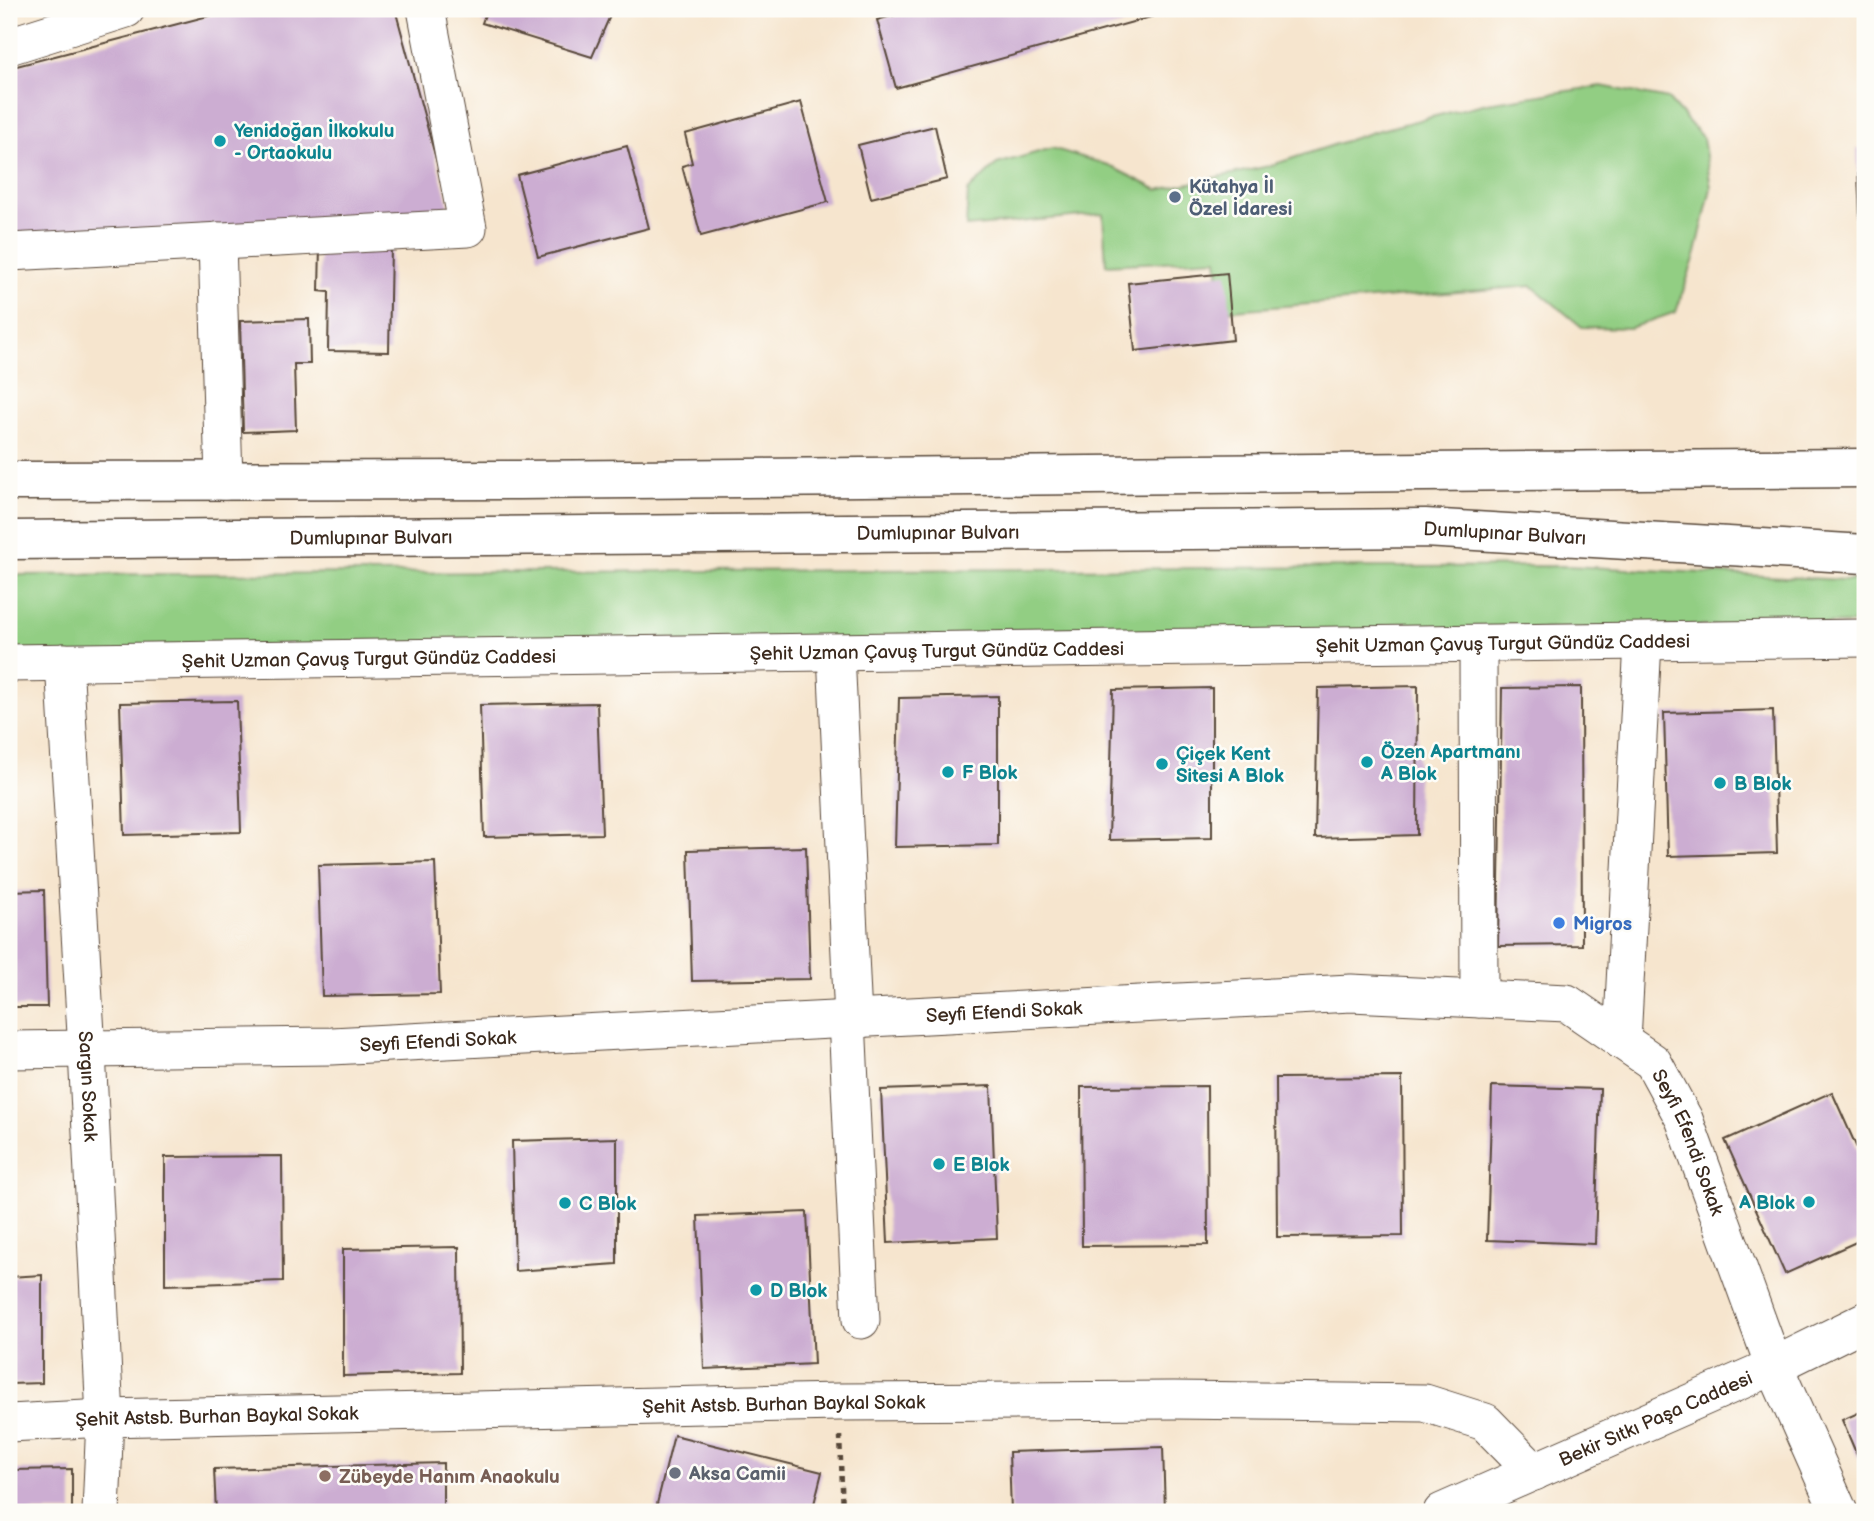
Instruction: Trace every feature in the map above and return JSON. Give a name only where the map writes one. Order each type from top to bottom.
[{"type":"main road","points":[[9,481],[1865,468]]},
{"type":"main road","name":"Dumlupınar Bulvarı","points":[[9,540],[1425,528],[1865,554]]},
{"type":"street","points":[[9,46],[126,9]]},
{"type":"street","points":[[9,251],[468,228],[426,9]]},
{"type":"street","points":[[217,240],[224,481]]},
{"type":"street","name":"Şehit Uzman Çavuş Turgut Gündüz Caddesi","points":[[9,663],[1865,638]]},
{"type":"street","points":[[1622,1041],[1643,642]]},
{"type":"street","points":[[1478,645],[1479,999]]},
{"type":"street","points":[[836,653],[861,1320]]},
{"type":"street","name":"Sargın Sokak","points":[[64,662],[105,1418],[101,1512]]},
{"type":"street","name":"Seyfi Efendi Sokak","points":[[9,1051],[332,1046],[1351,993],[1567,1003],[1653,1062],[1684,1119],[1774,1366],[1839,1512]]},
{"type":"street","name":"Bekir Sıtkı Paşa Caddesi","points":[[1442,1512],[1774,1366],[1865,1321]]},
{"type":"street","name":"Şehit Astsb. Burhan Baykal Sokak","points":[[9,1423],[105,1418],[839,1402],[1174,1400],[1426,1403],[1485,1422],[1534,1472]]},
{"type":"path","points":[[839,1402],[843,1512]]},
{"type":"green space","points":[[1601,86],[1668,99],[1703,138],[1711,188],[1696,253],[1676,312],[1630,328],[1582,327],[1532,286],[1222,311],[1217,259],[1106,265],[1103,214],[966,227],[968,191],[997,164],[1052,148],[1108,165],[1158,190],[1269,166],[1376,131],[1487,103]]},
{"type":"green space","points":[[1568,566],[1865,581],[1865,623],[9,661],[9,575]]},
{"type":"building","name":"Yenidoğan İlkokulu - Ortaokulu","points":[[235,9],[395,9],[451,214],[9,242],[9,68]]},
{"type":"building","points":[[487,9],[613,9],[592,57],[482,23]]},
{"type":"building","points":[[917,9],[1176,10],[896,88],[877,20]]},
{"type":"building","points":[[801,102],[828,202],[701,236],[682,166],[692,163],[685,134]]},
{"type":"building","points":[[935,126],[947,179],[871,198],[858,145]]},
{"type":"building","points":[[627,146],[649,228],[538,257],[517,175]]},
{"type":"building","points":[[1857,148],[1865,148],[1865,294],[1863,294]]},
{"type":"building","points":[[320,245],[391,247],[389,352],[328,351],[329,292],[319,291]]},
{"type":"building","points":[[1227,273],[1233,340],[1135,351],[1128,283]]},
{"type":"building","points":[[309,319],[310,364],[294,364],[296,430],[243,432],[240,321]]},
{"type":"building","name":"Özen Apartmanı A Blok","points":[[1418,686],[1417,835],[1315,838],[1318,688]]},
{"type":"building","points":[[1581,687],[1582,945],[1498,946],[1502,688]]},
{"type":"building","name":"Çiçek Kent Sitesi A Blok","points":[[1212,688],[1212,838],[1109,840],[1113,690]]},
{"type":"building","name":"F Blok","points":[[998,696],[998,845],[895,847],[899,698]]},
{"type":"building","points":[[237,701],[241,832],[124,835],[120,703]]},
{"type":"building","points":[[597,703],[602,834],[484,837],[480,705]]},
{"type":"building","name":"B Blok","points":[[1773,710],[1777,853],[1668,856],[1664,713]]},
{"type":"building","points":[[806,847],[810,979],[692,981],[688,850]]},
{"type":"building","points":[[435,862],[440,994],[322,996],[318,865]]},
{"type":"building","points":[[44,890],[47,1007],[9,1007],[9,891]]},
{"type":"building","points":[[1402,1077],[1403,1236],[1277,1237],[1276,1078]]},
{"type":"building","name":"E Blok","points":[[991,1086],[997,1238],[888,1243],[881,1090]]},
{"type":"building","points":[[1207,1086],[1208,1245],[1082,1246],[1081,1087]]},
{"type":"building","points":[[1492,1086],[1600,1089],[1595,1244],[1487,1240]]},
{"type":"building","name":"A Blok","points":[[1832,1092],[1865,1166],[1865,1238],[1785,1274],[1725,1140]]},
{"type":"building","name":"C Blok","points":[[617,1138],[617,1264],[515,1271],[512,1141]]},
{"type":"building","points":[[282,1156],[283,1281],[165,1285],[165,1157]]},
{"type":"building","name":"D Blok","points":[[807,1212],[814,1364],[704,1369],[698,1216]]},
{"type":"building","points":[[459,1247],[460,1373],[343,1376],[343,1249]]},
{"type":"building","points":[[42,1275],[42,1383],[9,1384],[9,1277]]},
{"type":"building","points":[[1865,1410],[1865,1474],[1842,1420]]},
{"type":"building","points":[[674,1435],[822,1472],[812,1512],[655,1512]]},
{"type":"building","points":[[1163,1447],[1165,1512],[1011,1512],[1009,1452]]},
{"type":"building","points":[[443,1463],[443,1512],[216,1512],[214,1469]]},
{"type":"building","points":[[72,1469],[72,1512],[9,1512],[9,1470]]},
{"type":"place","name":"Yenidoğan İlkokulu - Ortaokulu","points":[[220,141]]},
{"type":"place","name":"Kütahya İl Özel İdaresi","points":[[1175,197]]},
{"type":"place","name":"Özen Apartmanı A Blok","points":[[1367,762]]},
{"type":"place","name":"Çiçek Kent Sitesi A Blok","points":[[1162,764]]},
{"type":"place","name":"F Blok","points":[[948,772]]},
{"type":"place","name":"B Blok","points":[[1720,783]]},
{"type":"place","name":"Migros","points":[[1559,923]]},
{"type":"place","name":"E Blok","points":[[939,1164]]},
{"type":"place","name":"A Blok","points":[[1809,1202]]},
{"type":"place","name":"C Blok","points":[[565,1203]]},
{"type":"place","name":"D Blok","points":[[756,1290]]},
{"type":"place","name":"Aksa Camii","points":[[675,1473]]},
{"type":"place","name":"Zübeyde Hanım Anaokulu","points":[[325,1476]]}]
